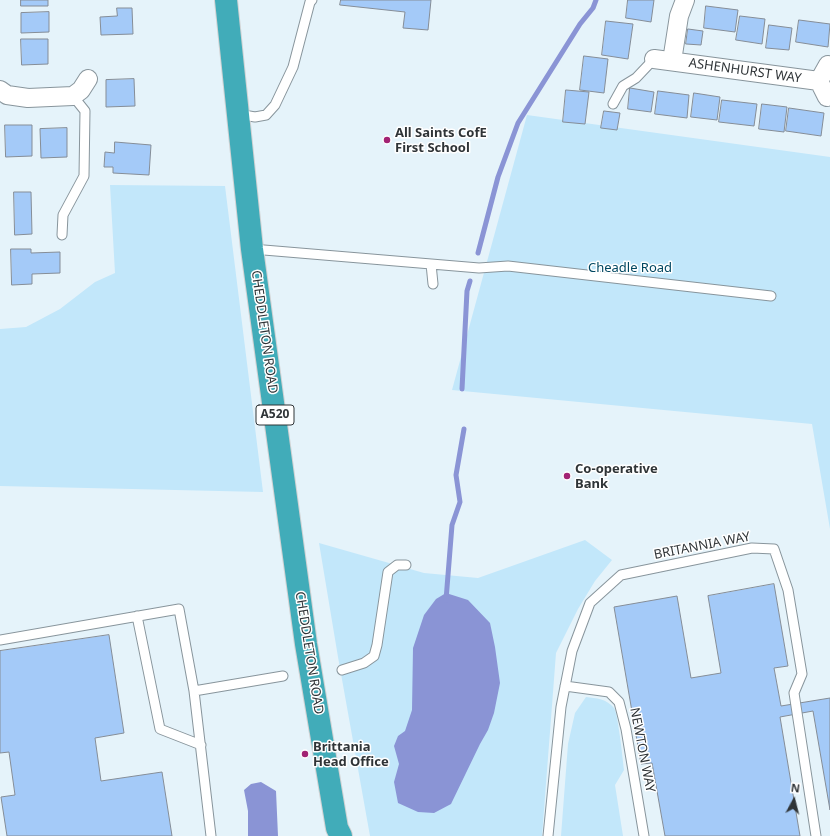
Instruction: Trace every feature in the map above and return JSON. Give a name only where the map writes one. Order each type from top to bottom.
[{"type":"highway","name":"CHEDDLETON ROAD","points":[[226,0],[252,249],[305,637],[338,833]]},
{"type":"street","name":"ASHENHURST WAY","points":[[685,0],[663,60],[819,81]]},
{"type":"street","name":"ASHENHURST WAY","points":[[819,81],[828,65]]},
{"type":"street","points":[[0,90],[7,95],[28,98],[73,96],[81,90],[88,79]]},
{"type":"street","name":"ASHENHURST WAY","points":[[819,81],[827,97]]},
{"type":"lane","points":[[238,114],[255,117],[266,115],[275,105],[293,67],[310,2],[312,0]]},
{"type":"lane","points":[[613,104],[623,86],[663,60]]},
{"type":"lane","points":[[62,235],[63,214],[84,176],[85,111],[73,96]]},
{"type":"lane","points":[[252,249],[478,268],[508,266],[771,296]]},
{"type":"lane","points":[[431,264],[433,284]]},
{"type":"lane","name":"BRITANNIA WAY","points":[[548,836],[561,707],[572,651],[590,603],[621,575],[752,548],[774,549],[788,590],[802,674],[794,693],[816,836]]},
{"type":"lane","points":[[342,670],[364,663],[374,656],[388,572],[397,565],[406,565]]},
{"type":"lane","points":[[0,640],[179,609],[194,692],[211,836]]},
{"type":"lane","points":[[137,616],[160,729],[201,745]]},
{"type":"lane","points":[[194,692],[283,676]]},
{"type":"lane","name":"NEWTON WAY","points":[[565,686],[609,692],[619,702],[626,729],[644,836]]},
{"type":"green space","name":"Cheadle Road","points":[[527,115],[830,157],[830,529],[812,424],[452,390]]},
{"type":"green space","points":[[110,185],[225,186],[263,492],[0,486],[0,329],[26,327],[60,309],[95,282],[115,273]]},
{"type":"green space","points":[[585,540],[612,560],[595,581],[578,609],[556,653],[542,836],[370,836],[319,543],[424,573],[478,578]]},
{"type":"green space","points":[[586,697],[605,701],[614,708],[616,712],[624,770],[615,785],[623,836],[561,836],[568,744],[575,713]]},
{"type":"water","points":[[446,593],[468,600],[490,623],[500,683],[494,713],[488,730],[451,804],[434,813],[418,812],[398,803],[394,782],[399,764],[394,746],[398,736],[405,731],[412,710],[413,648],[424,615],[436,599]]},
{"type":"water","points":[[261,782],[276,791],[278,836],[248,836],[248,811],[244,790],[251,784]]},
{"type":"building","points":[[21,0],[48,0],[48,6],[21,6]]},
{"type":"building","points":[[341,0],[431,0],[428,30],[403,28],[405,12],[340,5]]},
{"type":"building","points":[[628,0],[654,0],[651,22],[626,18]]},
{"type":"building","points":[[706,6],[738,10],[735,32],[704,28]]},
{"type":"building","points":[[117,8],[132,8],[133,34],[101,35],[100,17],[117,16]]},
{"type":"building","points":[[49,12],[49,32],[21,33],[21,13]]},
{"type":"building","points":[[740,16],[765,19],[762,44],[736,40]]},
{"type":"building","points":[[799,20],[830,24],[828,47],[796,42]]},
{"type":"building","points":[[606,21],[633,24],[628,59],[602,55]]},
{"type":"building","points":[[769,25],[792,28],[789,50],[766,48]]},
{"type":"building","points":[[688,29],[703,31],[701,45],[686,44]]},
{"type":"building","points":[[21,39],[48,39],[48,64],[22,65]]},
{"type":"building","points":[[584,56],[608,59],[604,93],[580,90]]},
{"type":"building","points":[[134,79],[135,106],[106,107],[106,80]]},
{"type":"building","points":[[630,88],[654,92],[651,112],[628,109]]},
{"type":"building","points":[[566,90],[589,92],[585,124],[563,122]]},
{"type":"building","points":[[658,91],[689,95],[687,118],[655,114]]},
{"type":"building","points":[[694,93],[720,97],[717,120],[691,117]]},
{"type":"building","points":[[722,100],[757,104],[754,126],[719,122]]},
{"type":"building","points":[[762,104],[787,107],[784,132],[759,129]]},
{"type":"building","points":[[789,108],[824,113],[821,136],[786,131]]},
{"type":"building","points":[[604,111],[620,113],[617,130],[601,128]]},
{"type":"building","points":[[5,125],[32,125],[32,156],[6,157]]},
{"type":"building","points":[[67,128],[67,157],[41,158],[40,129]]},
{"type":"building","points":[[115,142],[151,145],[149,175],[113,173],[113,167],[104,167],[105,152],[114,153]]},
{"type":"building","points":[[14,192],[31,192],[32,234],[15,235]]},
{"type":"building","points":[[11,249],[31,249],[31,253],[60,252],[60,273],[32,274],[32,284],[12,285]]},
{"type":"building","points":[[774,584],[788,666],[774,668],[781,706],[830,698],[830,810],[813,711],[780,717],[800,836],[665,836],[652,763],[641,764],[614,607],[677,596],[691,678],[721,673],[708,596]]},
{"type":"building","points":[[109,635],[124,733],[95,738],[101,781],[162,772],[172,836],[7,836],[1,797],[15,795],[9,752],[0,753],[0,651]]},
{"type":"waterway","points":[[478,253],[498,177],[518,123],[580,24],[593,8],[596,0]]},
{"type":"waterway","points":[[462,389],[467,291],[470,281]]},
{"type":"waterway","points":[[446,600],[452,525],[460,502],[456,475],[464,429]]},
{"type":"place","name":"All Saints CofE First School","points":[[387,140]]},
{"type":"place","name":"Co-operative Bank","points":[[567,476]]},
{"type":"place","name":"Brittania Head Office","points":[[305,754]]}]
